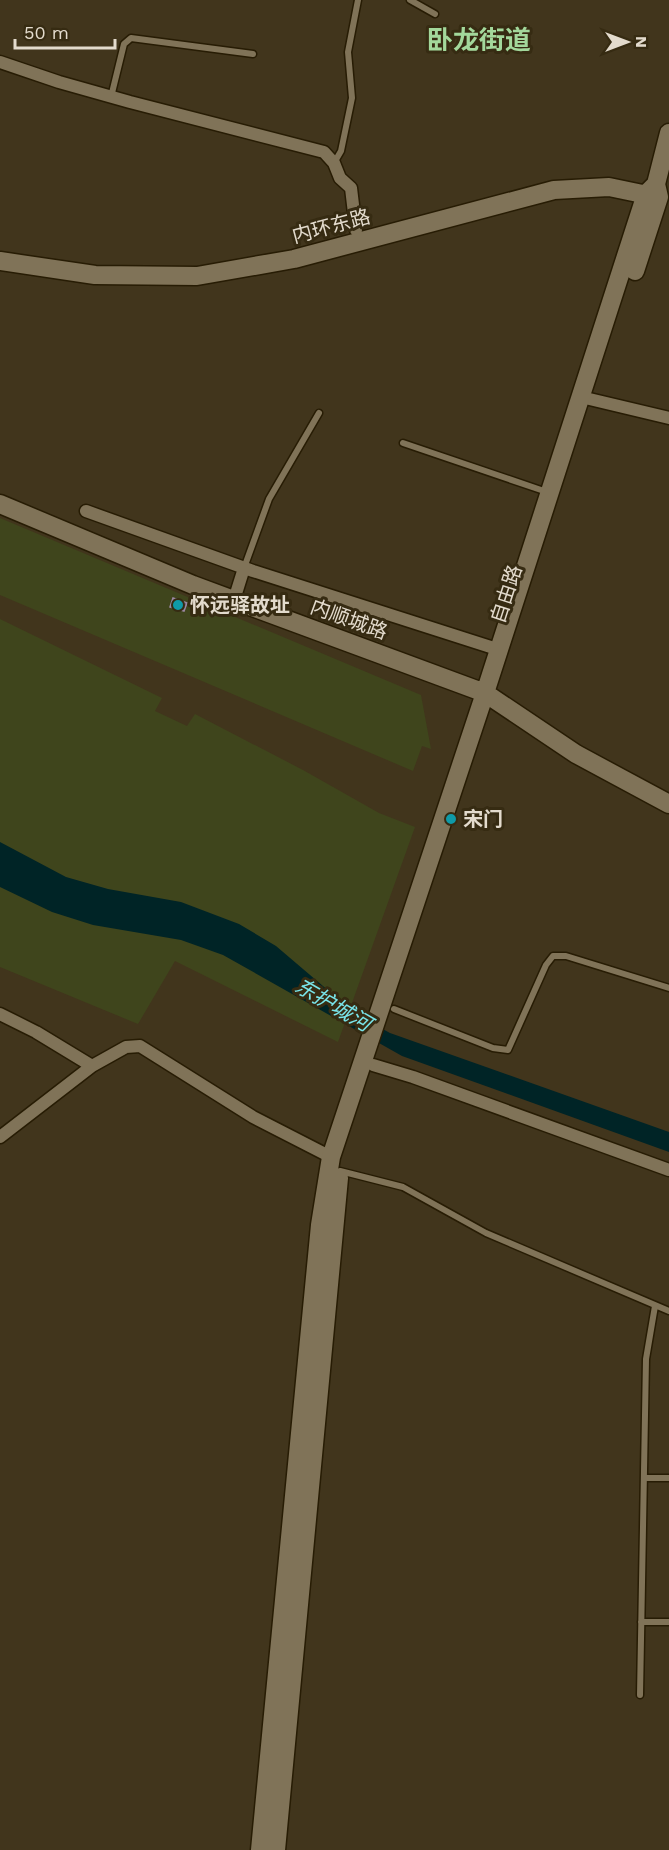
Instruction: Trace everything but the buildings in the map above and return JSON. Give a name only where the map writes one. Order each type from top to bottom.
[{"type":"street","points":[[0,62],[111,97],[324,152],[334,163],[340,178],[351,188],[357,230]]},
{"type":"street","name":"自由路","points":[[336,1164],[389,1013],[587,398],[660,193],[669,133]]},
{"type":"street","name":"内环东路","points":[[0,249],[96,262],[196,264],[291,248],[552,178],[610,174],[660,193]]},
{"type":"street","name":"内环东路","points":[[0,261],[95,274],[197,276],[294,260],[554,190],[609,187],[660,193]]},
{"type":"street","points":[[587,398],[669,418]]},
{"type":"street","name":"自由路","points":[[490,696],[500,650],[550,493],[587,398]]},
{"type":"street","name":"内顺城路","points":[[0,504],[234,600],[490,696],[576,754],[669,804]]},
{"type":"street","points":[[86,511],[244,568],[500,650]]},
{"type":"street","points":[[234,600],[244,568]]},
{"type":"street","points":[[0,1014],[36,1032],[92,1066]]},
{"type":"street","points":[[0,1137],[92,1066],[126,1047],[140,1046],[253,1117],[336,1164]]},
{"type":"street","points":[[373,1058],[413,1077],[669,1170]]},
{"type":"street","points":[[260,1850],[320,1225],[336,1164]]},
{"type":"street","points":[[276,1850],[336,1164]]},
{"type":"lane","points":[[334,163],[341,151],[352,98],[348,52],[358,0]]},
{"type":"lane","points":[[410,0],[435,14]]},
{"type":"lane","points":[[111,97],[124,44],[131,38],[253,54]]},
{"type":"lane","points":[[244,568],[269,500],[319,413]]},
{"type":"lane","points":[[404,443],[550,493]]},
{"type":"lane","points":[[389,1013],[493,1048],[508,1050],[546,965],[553,956],[566,956],[669,988]]},
{"type":"lane","points":[[336,1164],[403,1187],[486,1233],[669,1311]]},
{"type":"lane","points":[[640,1695],[646,1359],[655,1306]]},
{"type":"lane","points":[[644,1478],[669,1478]]},
{"type":"lane","points":[[641,1622],[669,1622]]},
{"type":"green space","points":[[0,518],[421,695],[431,749],[422,746],[413,771],[0,595]]},
{"type":"green space","points":[[0,619],[162,698],[155,711],[187,726],[195,714],[303,770],[379,813],[415,827],[338,1042],[175,961],[138,1024],[0,967]]},
{"type":"water","name":"东护城河","points":[[0,842],[66,877],[108,889],[181,902],[239,924],[276,946],[357,1015],[390,1033],[669,1132],[669,1152],[402,1056],[223,955],[181,940],[93,925],[52,912],[0,887]]},
{"type":"place","name":"怀远驿故址","points":[[178,605]]},
{"type":"place","name":"宋门","points":[[451,819]]},
{"type":"district","name":"卧龙街道","points":[[479,40]]}]
